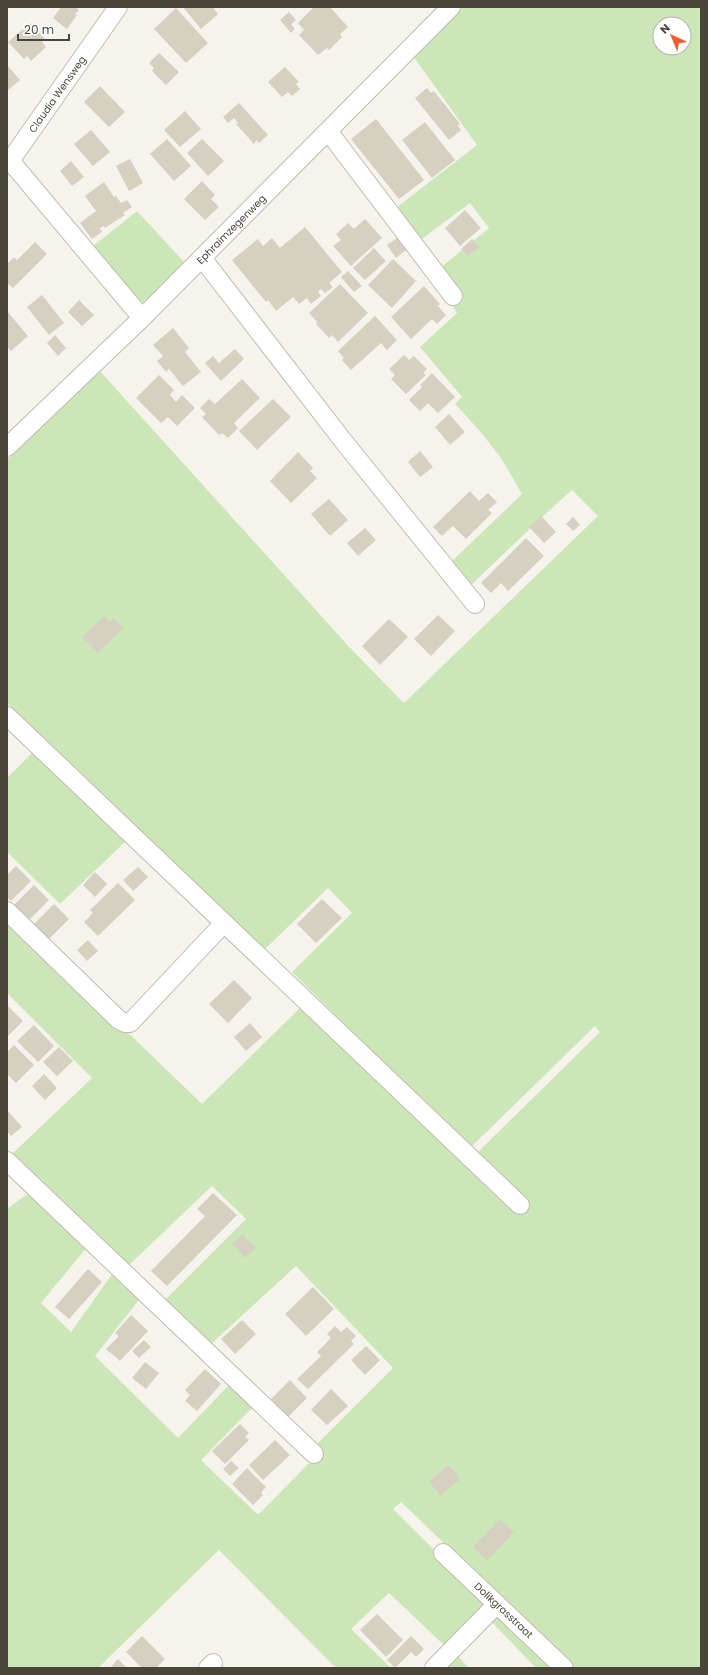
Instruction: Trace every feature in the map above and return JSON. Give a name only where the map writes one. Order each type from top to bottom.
[{"type":"street","name":"Claudia Wensweg","points":[[8,159],[118,7]]},
{"type":"street","name":"Ephraimzegenweg","points":[[7,446],[142,318],[451,7]]},
{"type":"street","points":[[328,131],[453,296]]},
{"type":"street","points":[[8,159],[142,318]]},
{"type":"street","points":[[202,258],[344,442],[475,604]]},
{"type":"street","points":[[7,716],[520,1205]]},
{"type":"street","points":[[7,911],[119,1020],[125,1023],[130,1023],[224,923]]},
{"type":"street","points":[[7,1161],[314,1454]]},
{"type":"street","name":"Dolikgrasstraat","points":[[443,1553],[564,1668]]},
{"type":"street","points":[[434,1668],[497,1604]]},
{"type":"green space","points":[[463,7],[701,7],[701,1668],[574,1668],[401,1502],[393,1509],[491,1606],[447,1648],[389,1593],[351,1629],[391,1668],[336,1668],[219,1550],[98,1668],[7,1668],[7,1209],[31,1191],[88,1246],[41,1303],[71,1332],[115,1270],[142,1296],[95,1356],[178,1438],[231,1383],[254,1406],[201,1460],[256,1513],[259,1514],[322,1450],[318,1443],[393,1368],[296,1266],[210,1345],[165,1300],[246,1219],[212,1186],[128,1266],[63,1201],[11,1155],[92,1078],[7,993],[7,916],[202,1104],[303,1005],[520,1213],[529,1203],[477,1153],[600,1032],[595,1026],[470,1148],[292,972],[352,913],[328,888],[265,949],[7,703],[7,460],[98,369],[352,650],[404,703],[598,516],[572,490],[468,588],[450,563],[522,494],[501,458],[479,430],[455,404],[462,397],[420,347],[457,313],[453,307],[462,298],[440,268],[489,228],[470,203],[419,241],[396,208],[477,145],[413,56]]},
{"type":"green space","points":[[137,211],[186,264],[145,302],[139,301],[92,247]]},
{"type":"green space","points":[[33,752],[125,842],[60,904],[7,852],[7,778]]},
{"type":"green space","points":[[496,1613],[556,1668],[536,1668],[489,1619]]},
{"type":"green space","points":[[454,1652],[469,1668],[438,1668]]},
{"type":"building","points":[[61,7],[75,7],[79,10],[75,14],[77,15],[67,29],[53,18]]},
{"type":"building","points":[[183,7],[213,7],[218,14],[201,29]]},
{"type":"building","points":[[314,7],[330,7],[348,27],[340,34],[342,37],[329,50],[327,48],[318,55],[299,35],[304,30],[298,23]]},
{"type":"building","points":[[176,8],[208,43],[186,63],[154,29]]},
{"type":"building","points":[[289,12],[296,20],[291,24],[295,29],[291,33],[280,20]]},
{"type":"building","points":[[30,23],[45,39],[42,42],[46,47],[31,61],[27,56],[24,59],[8,42]]},
{"type":"building","points":[[159,53],[179,72],[166,85],[152,71],[154,68],[149,63]]},
{"type":"building","points":[[7,65],[20,80],[7,91]]},
{"type":"building","points":[[285,67],[299,82],[296,84],[300,89],[292,96],[288,92],[282,97],[268,82]]},
{"type":"building","points":[[100,86],[125,112],[109,127],[84,102]]},
{"type":"building","points":[[427,88],[431,93],[434,91],[460,124],[458,126],[461,130],[449,140],[415,98]]},
{"type":"building","points":[[239,103],[268,135],[259,143],[257,140],[254,144],[236,124],[238,123],[234,118],[228,123],[223,117]]},
{"type":"building","points":[[185,111],[201,129],[180,147],[164,130]]},
{"type":"building","points":[[376,119],[424,180],[399,199],[351,139]]},
{"type":"building","points":[[425,122],[455,160],[432,178],[402,140]]},
{"type":"building","points":[[91,130],[110,152],[93,166],[74,144]]},
{"type":"building","points":[[167,139],[191,166],[174,181],[150,154]]},
{"type":"building","points":[[202,139],[224,161],[208,176],[187,153]]},
{"type":"building","points":[[130,159],[143,183],[129,191],[116,166]]},
{"type":"building","points":[[71,161],[84,177],[72,186],[60,171]]},
{"type":"building","points":[[202,181],[215,195],[211,199],[219,207],[205,220],[184,199]]},
{"type":"building","points":[[104,182],[114,197],[116,196],[121,203],[127,200],[132,207],[123,213],[125,215],[105,228],[104,226],[100,228],[102,232],[92,239],[80,223],[96,211],[85,196]]},
{"type":"building","points":[[465,210],[481,228],[460,246],[445,228]]},
{"type":"building","points":[[365,219],[382,238],[351,266],[333,246],[341,240],[336,234],[348,223],[354,229]]},
{"type":"building","points":[[305,227],[342,272],[329,283],[333,287],[325,293],[321,289],[318,292],[321,296],[311,304],[307,298],[299,304],[293,297],[276,311],[268,300],[266,302],[232,260],[258,239],[263,246],[272,238],[280,248]]},
{"type":"building","points":[[397,238],[406,250],[396,258],[387,245]]},
{"type":"building","points":[[472,239],[479,247],[468,256],[461,249]]},
{"type":"building","points":[[35,242],[47,254],[13,288],[7,283],[7,264],[14,257],[17,260]]},
{"type":"building","points":[[374,248],[386,261],[365,280],[353,268]]},
{"type":"building","points":[[393,259],[416,281],[392,308],[368,285]]},
{"type":"building","points":[[348,271],[362,286],[354,292],[341,277]]},
{"type":"building","points":[[340,284],[368,313],[338,342],[332,335],[329,338],[316,324],[317,322],[309,313]]},
{"type":"building","points":[[424,286],[440,304],[438,306],[446,315],[437,324],[432,319],[411,339],[391,317]]},
{"type":"building","points":[[42,295],[64,323],[49,335],[27,307]]},
{"type":"building","points":[[79,300],[94,315],[82,326],[68,312]]},
{"type":"building","points":[[7,311],[28,336],[11,351],[7,346]]},
{"type":"building","points":[[375,316],[397,340],[387,350],[381,343],[351,370],[342,360],[344,358],[338,351]]},
{"type":"building","points":[[173,328],[189,348],[185,352],[201,372],[183,386],[169,369],[166,372],[157,361],[163,356],[153,345]]},
{"type":"building","points":[[55,335],[66,348],[58,356],[47,343]]},
{"type":"building","points":[[235,349],[244,359],[221,381],[205,363],[213,356],[219,363]]},
{"type":"building","points":[[404,355],[409,360],[414,356],[427,369],[423,373],[426,375],[406,394],[391,379],[395,375],[389,369]]},
{"type":"building","points":[[432,373],[455,397],[438,413],[428,403],[420,411],[409,400],[422,387],[420,385]]},
{"type":"building","points":[[159,375],[174,390],[170,395],[176,402],[182,395],[195,408],[177,426],[168,417],[161,423],[136,398]]},
{"type":"building","points":[[242,379],[260,398],[234,423],[238,428],[228,438],[222,433],[219,435],[202,417],[206,414],[200,408],[209,399],[215,404]]},
{"type":"building","points":[[273,399],[291,417],[257,450],[239,431]]},
{"type":"building","points":[[449,414],[465,432],[450,445],[435,427]]},
{"type":"building","points":[[420,451],[433,467],[420,477],[408,462]]},
{"type":"building","points":[[298,452],[313,468],[310,471],[317,478],[291,503],[270,481]]},
{"type":"building","points":[[470,491],[479,501],[488,493],[497,502],[488,510],[492,513],[466,539],[453,526],[442,536],[433,527]]},
{"type":"building","points":[[329,499],[348,520],[330,536],[311,514]]},
{"type":"building","points":[[541,516],[556,532],[544,543],[529,527]]},
{"type":"building","points":[[573,517],[580,525],[573,531],[566,524]]},
{"type":"building","points":[[365,528],[376,540],[358,556],[347,543]]},
{"type":"building","points":[[526,538],[544,556],[508,591],[501,583],[491,593],[481,583]]},
{"type":"building","points":[[438,615],[455,631],[431,656],[414,639]]},
{"type":"building","points":[[104,616],[110,622],[114,618],[123,628],[98,653],[82,637]]},
{"type":"building","points":[[389,619],[408,637],[380,665],[362,646]]},
{"type":"building","points":[[16,866],[31,881],[11,901],[7,897],[7,875]]},
{"type":"building","points":[[138,867],[148,877],[133,891],[123,880]]},
{"type":"building","points":[[95,872],[107,884],[95,897],[83,885]]},
{"type":"building","points":[[118,883],[135,900],[98,936],[84,922],[93,913],[90,910]]},
{"type":"building","points":[[34,885],[49,900],[29,920],[14,905]]},
{"type":"building","points":[[322,899],[342,918],[316,943],[297,924]]},
{"type":"building","points":[[54,904],[69,919],[49,939],[34,924]]},
{"type":"building","points":[[88,940],[98,951],[87,961],[77,950]]},
{"type":"building","points":[[234,980],[252,998],[228,1023],[209,1004]]},
{"type":"building","points":[[8,1006],[23,1021],[7,1037],[7,1007]]},
{"type":"building","points":[[250,1023],[262,1037],[246,1051],[234,1037]]},
{"type":"building","points":[[34,1025],[54,1046],[38,1062],[17,1041]]},
{"type":"building","points":[[14,1045],[34,1065],[16,1083],[7,1074],[7,1052]]},
{"type":"building","points":[[59,1047],[73,1061],[57,1076],[43,1062]]},
{"type":"building","points":[[44,1074],[57,1088],[45,1100],[32,1086]]},
{"type":"building","points":[[7,1110],[22,1127],[11,1136],[7,1131]]},
{"type":"building","points":[[213,1193],[237,1215],[167,1286],[151,1271],[205,1216],[197,1209]]},
{"type":"building","points":[[242,1234],[256,1248],[245,1258],[232,1244]]},
{"type":"building","points":[[88,1269],[102,1282],[69,1319],[55,1307]]},
{"type":"building","points":[[313,1287],[334,1309],[306,1336],[285,1314]]},
{"type":"building","points":[[131,1315],[148,1331],[120,1361],[106,1349],[119,1336],[115,1333]]},
{"type":"building","points":[[242,1320],[256,1334],[235,1354],[221,1339]]},
{"type":"building","points":[[335,1326],[341,1332],[347,1327],[356,1336],[351,1341],[354,1344],[308,1389],[297,1379],[321,1356],[317,1352],[331,1338],[327,1334]]},
{"type":"building","points":[[144,1340],[151,1347],[139,1358],[132,1351]]},
{"type":"building","points":[[366,1346],[380,1360],[365,1375],[351,1360]]},
{"type":"building","points":[[145,1362],[159,1373],[146,1389],[132,1378]]},
{"type":"building","points":[[205,1369],[221,1384],[197,1411],[185,1401],[190,1395],[185,1390]]},
{"type":"building","points":[[290,1380],[307,1398],[288,1417],[271,1399]]},
{"type":"building","points":[[331,1389],[348,1406],[327,1425],[311,1410]]},
{"type":"building","points":[[240,1424],[249,1433],[245,1437],[249,1440],[225,1464],[212,1451]]},
{"type":"building","points":[[275,1440],[290,1455],[263,1480],[249,1465]]},
{"type":"building","points":[[231,1461],[239,1468],[230,1476],[223,1469]]},
{"type":"building","points":[[448,1465],[460,1479],[441,1496],[429,1482]]},
{"type":"building","points":[[247,1468],[266,1487],[261,1493],[263,1495],[253,1505],[232,1484]]},
{"type":"building","points":[[500,1519],[514,1532],[487,1561],[473,1547]]},
{"type":"building","points":[[377,1614],[403,1640],[386,1657],[360,1630]]},
{"type":"building","points":[[142,1636],[165,1659],[156,1668],[142,1668],[126,1652]]},
{"type":"building","points":[[411,1636],[424,1649],[416,1657],[411,1652],[395,1668],[387,1660]]},
{"type":"building","points":[[118,1659],[127,1668],[110,1668]]}]
